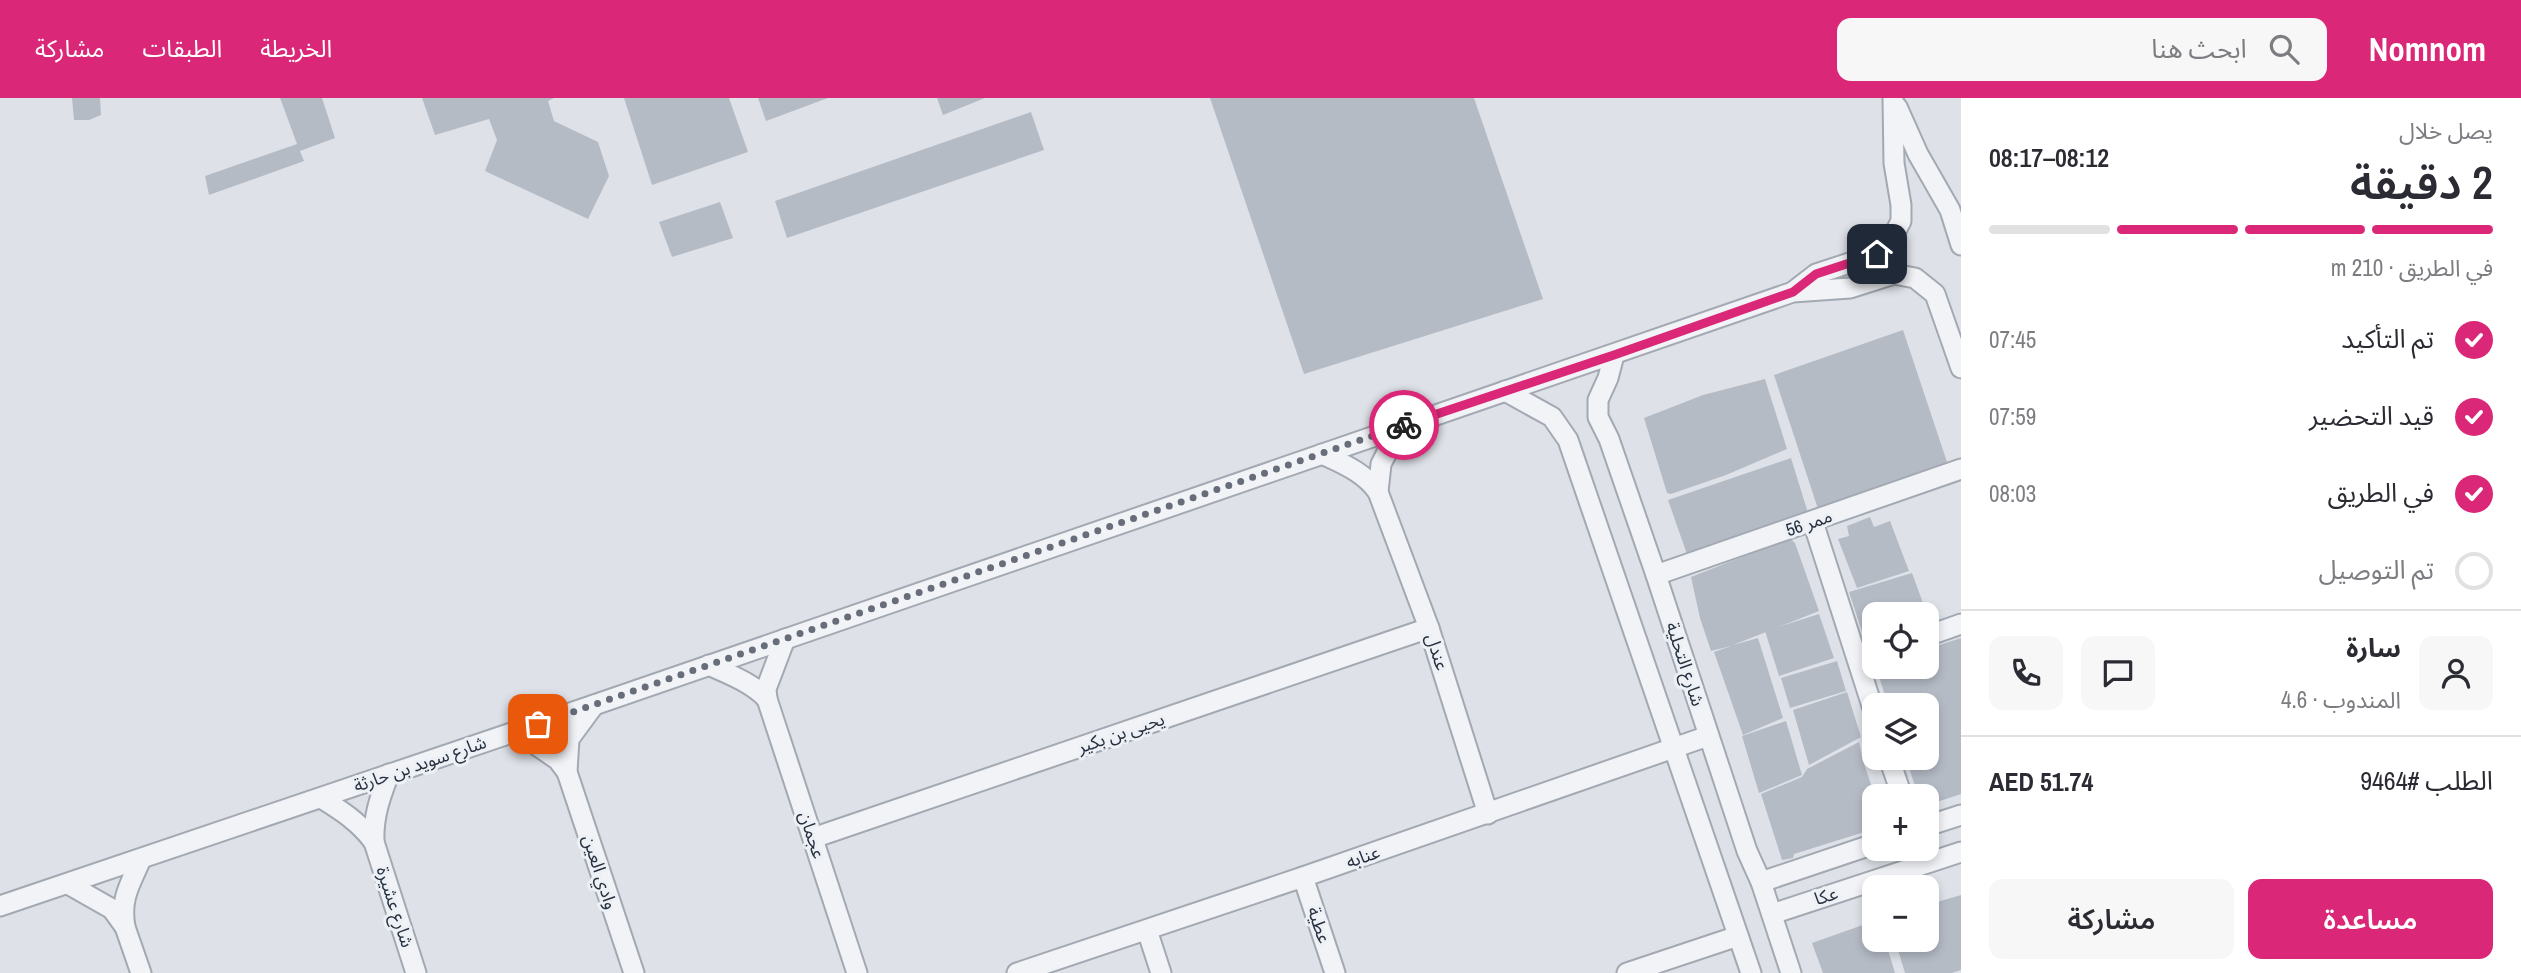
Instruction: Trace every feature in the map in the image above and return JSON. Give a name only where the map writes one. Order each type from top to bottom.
[{"type":"street","points":[[1893,98],[1918,154],[1950,210],[1961,245]]},
{"type":"street","points":[[1793,292],[1816,274],[1877,254],[1890,242],[1901,221],[1894,163],[1893,98]]},
{"type":"street","points":[[1793,292],[1850,288],[1894,274],[1915,278],[1935,294],[1961,368]]},
{"type":"street","name":"شارع سويد بن حارثة","points":[[0,906],[594,705],[1793,292]]},
{"type":"street","name":"شارع التحلية","points":[[1614,355],[1598,400],[1598,416],[1609,439],[1746,851],[1760,881],[1791,973]]},
{"type":"street","points":[[1506,391],[1552,417],[1567,440],[1751,973]]},
{"type":"street","points":[[1378,492],[1381,464],[1400,427]]},
{"type":"street","name":"عندل","points":[[1322,454],[1360,472],[1378,492],[1429,628],[1488,814]]},
{"type":"street","name":"ممر 56","points":[[1656,575],[1961,469]]},
{"type":"street","points":[[1813,522],[1862,647]]},
{"type":"street","points":[[1939,632],[1961,624]]},
{"type":"street","name":"يحيى بن بكير","points":[[813,838],[1429,628]]},
{"type":"street","points":[[767,699],[766,689],[785,639]]},
{"type":"street","points":[[709,665],[746,682],[767,699]]},
{"type":"street","name":"عجمان","points":[[767,699],[857,973]]},
{"type":"street","name":"وادي العين","points":[[594,705],[569,739],[567,772],[634,973]]},
{"type":"street","name":"وادي العين","points":[[516,731],[547,751],[567,772]]},
{"type":"street","name":"عنابه","points":[[1026,972],[1708,736]]},
{"type":"street","name":"شارع عشيرة","points":[[389,774],[377,807],[373,827],[374,842],[416,973]]},
{"type":"street","name":"شارع عشيرة","points":[[321,797],[353,818],[374,842]]},
{"type":"street","points":[[1939,823],[1961,815]]},
{"type":"street","name":"عكا","points":[[1760,881],[1862,848]]},
{"type":"street","name":"عكا","points":[[1772,915],[1961,852]]},
{"type":"street","points":[[141,859],[125,894],[122,909],[125,927],[141,973]]},
{"type":"street","name":"عطية","points":[[1303,877],[1335,973]]},
{"type":"street","points":[[68,884],[112,909],[125,927]]},
{"type":"street","points":[[1147,930],[1161,973]]},
{"type":"street","points":[[1627,973],[1738,936]]},
{"type":"building","points":[[72,98],[100,98],[101,115],[89,120],[74,120]]},
{"type":"building","points":[[280,98],[322,98],[335,138],[300,151],[304,161],[209,195],[205,176],[297,144]]},
{"type":"building","points":[[422,98],[554,98],[548,101],[554,121],[598,142],[609,176],[588,219],[485,171],[497,140],[489,119],[435,135]]},
{"type":"building","points":[[624,98],[729,98],[748,152],[652,185]]},
{"type":"building","points":[[758,98],[828,98],[766,121]]},
{"type":"building","points":[[937,98],[985,98],[943,115]]},
{"type":"building","points":[[1210,98],[1474,98],[1543,299],[1304,374]]},
{"type":"building","points":[[1031,112],[1044,150],[787,238],[775,201]]},
{"type":"building","points":[[720,202],[733,238],[672,257],[659,222]]},
{"type":"building","points":[[1903,330],[1949,468],[1818,509],[1774,375]]},
{"type":"building","points":[[1765,379],[1787,449],[1726,475],[1671,494],[1667,493],[1644,418],[1703,395]]},
{"type":"building","points":[[1791,458],[1809,516],[1689,560],[1668,500]]},
{"type":"building","points":[[1870,517],[1874,527],[1890,521],[1909,571],[1857,588],[1838,539],[1849,536],[1847,526]]},
{"type":"building","points":[[1790,538],[1795,543],[1819,611],[1733,645],[1758,638],[1783,718],[1743,735],[1714,652],[1731,646],[1711,651],[1691,577]]},
{"type":"building","points":[[1912,573],[1923,602],[1862,602],[1862,632],[1849,592]]},
{"type":"building","points":[[1819,614],[1834,658],[1779,676],[1765,631]]},
{"type":"building","points":[[1961,638],[1961,794],[1939,801],[1939,784],[1914,784],[1910,770],[1939,770],[1939,693],[1884,693],[1880,679],[1939,679],[1939,645]]},
{"type":"building","points":[[1837,661],[1846,691],[1790,708],[1781,678]]},
{"type":"building","points":[[1847,692],[1861,737],[1809,765],[1793,710]]},
{"type":"building","points":[[1786,721],[1802,775],[1759,793],[1742,736]]},
{"type":"building","points":[[1859,742],[1862,770],[1866,770],[1871,784],[1862,784],[1862,833],[1782,860],[1761,794],[1802,777],[1807,769]]},
{"type":"building","points":[[1961,895],[1961,970],[1952,973],[1905,973],[1899,952],[1939,952],[1939,901]]},
{"type":"building","points":[[1862,925],[1862,952],[1889,952],[1895,973],[1823,973],[1812,943]]},
{"type":"way so far","points":[[538,724],[1404,425]]},
{"type":"route","points":[[1404,425],[1793,292],[1816,274],[1877,254]]}]
